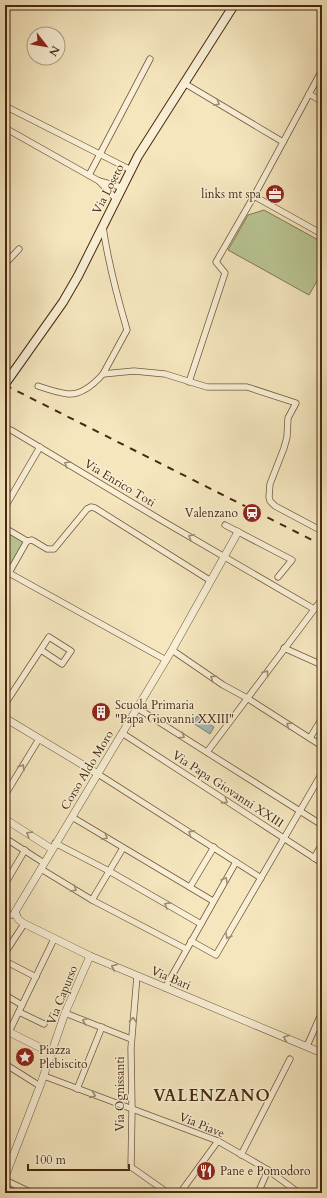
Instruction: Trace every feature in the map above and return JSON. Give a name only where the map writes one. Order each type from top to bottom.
[{"type":"main road","name":"Via Loseto","points":[[8,377],[63,302],[78,276],[138,156],[234,5]]},
{"type":"street","points":[[89,175],[150,58]]},
{"type":"street","points":[[189,382],[225,273],[216,262],[254,196],[322,70]]},
{"type":"street","points":[[184,83],[283,142]]},
{"type":"street","points":[[309,94],[318,99]]},
{"type":"street","points":[[5,106],[131,170]]},
{"type":"street","points":[[5,128],[99,181],[116,199]]},
{"type":"street","points":[[99,181],[122,187]]},
{"type":"street","points":[[254,196],[322,234]]},
{"type":"street","points":[[38,386],[69,394],[80,391],[95,383],[103,374],[127,330],[106,253],[103,226]]},
{"type":"street","points":[[5,264],[18,249]]},
{"type":"street","points":[[103,374],[134,371],[165,374],[206,387],[247,387],[296,403],[288,418],[287,437],[270,484],[269,497],[270,501],[275,506],[322,531]]},
{"type":"street","name":"Via Enrico Toti","points":[[5,428],[11,430],[314,609]]},
{"type":"street","points":[[5,507],[40,447]]},
{"type":"street","points":[[5,528],[27,541],[32,540],[47,549],[54,549],[87,509],[91,507],[95,508],[211,581]]},
{"type":"street","points":[[225,525],[292,560],[278,577]]},
{"type":"street","name":"Corso Aldo Moro","points":[[17,915],[15,912],[172,650],[238,532]]},
{"type":"street","points":[[5,580],[27,541]]},
{"type":"street","points":[[9,573],[166,660]]},
{"type":"street","points":[[207,752],[322,599]]},
{"type":"street","points":[[5,704],[49,637],[71,650],[62,664],[41,650]]},
{"type":"street","points":[[284,648],[322,665]]},
{"type":"street","points":[[172,650],[223,685],[247,698],[322,746]]},
{"type":"street","points":[[137,708],[322,825]]},
{"type":"street","points":[[5,718],[98,774],[261,878]]},
{"type":"street","points":[[310,738],[322,718]]},
{"type":"street","name":"Via Papa Giovanni XXIII","points":[[122,733],[322,863]]},
{"type":"street","points":[[5,794],[39,739]]},
{"type":"street","points":[[191,941],[216,956],[322,774]]},
{"type":"street","points":[[72,817],[213,901]]},
{"type":"street","points":[[5,819],[54,846],[108,871],[201,924]]},
{"type":"street","points":[[5,838],[25,850],[43,866],[92,900],[186,949]]},
{"type":"street","points":[[314,858],[322,844]]},
{"type":"street","points":[[190,887],[214,847]]},
{"type":"street","points":[[92,900],[123,848]]},
{"type":"street","points":[[5,884],[8,874],[25,850]]},
{"type":"street","points":[[165,988],[236,862]]},
{"type":"street","points":[[5,914],[17,915]]},
{"type":"street","name":"Via Bari","points":[[17,915],[18,919],[24,924],[90,956],[322,1053]]},
{"type":"street","points":[[5,953],[24,924]]},
{"type":"street","points":[[51,1053],[7,1031],[19,1012],[54,939]]},
{"type":"street","name":"Via Capurso","points":[[5,1177],[44,1076],[66,1013],[90,956]]},
{"type":"street","points":[[5,961],[36,977]]},
{"type":"street","name":"Via Ognissanti","points":[[137,976],[131,1039],[131,1167],[168,1193]]},
{"type":"street","points":[[5,995],[22,1006]]},
{"type":"street","points":[[19,1012],[44,1024]]},
{"type":"street","points":[[306,1046],[322,1012]]},
{"type":"street","points":[[66,1013],[131,1039]]},
{"type":"street","points":[[77,1089],[102,1027]]},
{"type":"street","points":[[241,1155],[290,1059]]},
{"type":"street","points":[[5,1064],[40,1086]]},
{"type":"street","name":"Via Piave","points":[[44,1076],[218,1142],[268,1170],[299,1193]]},
{"type":"street","points":[[180,1193],[218,1142]]},
{"type":"street","points":[[5,1156],[12,1159]]},
{"type":"street","points":[[258,1193],[268,1170]]},
{"type":"street","points":[[5,1180],[32,1193]]},
{"type":"green space","points":[[264,210],[322,242],[322,272],[309,295],[228,250],[248,215]]},
{"type":"green space","points":[[5,528],[27,541],[5,580]]},
{"type":"water","points":[[197,716],[214,727],[210,734],[193,723]]},
{"type":"railway","points":[[5,385],[322,545]]},
{"type":"place","name":"links mt spa","points":[[275,194]]},
{"type":"place","name":"Valenzano","points":[[252,513]]},
{"type":"place","name":"Scuola Primaria \"Papa Giovanni XXIII\"","points":[[101,712]]},
{"type":"place","name":"Piazza Plebiscito","points":[[25,1057]]},
{"type":"place","name":"Pane e Pomodoro","points":[[206,1171]]},
{"type":"district","name":"VALENZANO","points":[[212,1095]]}]
